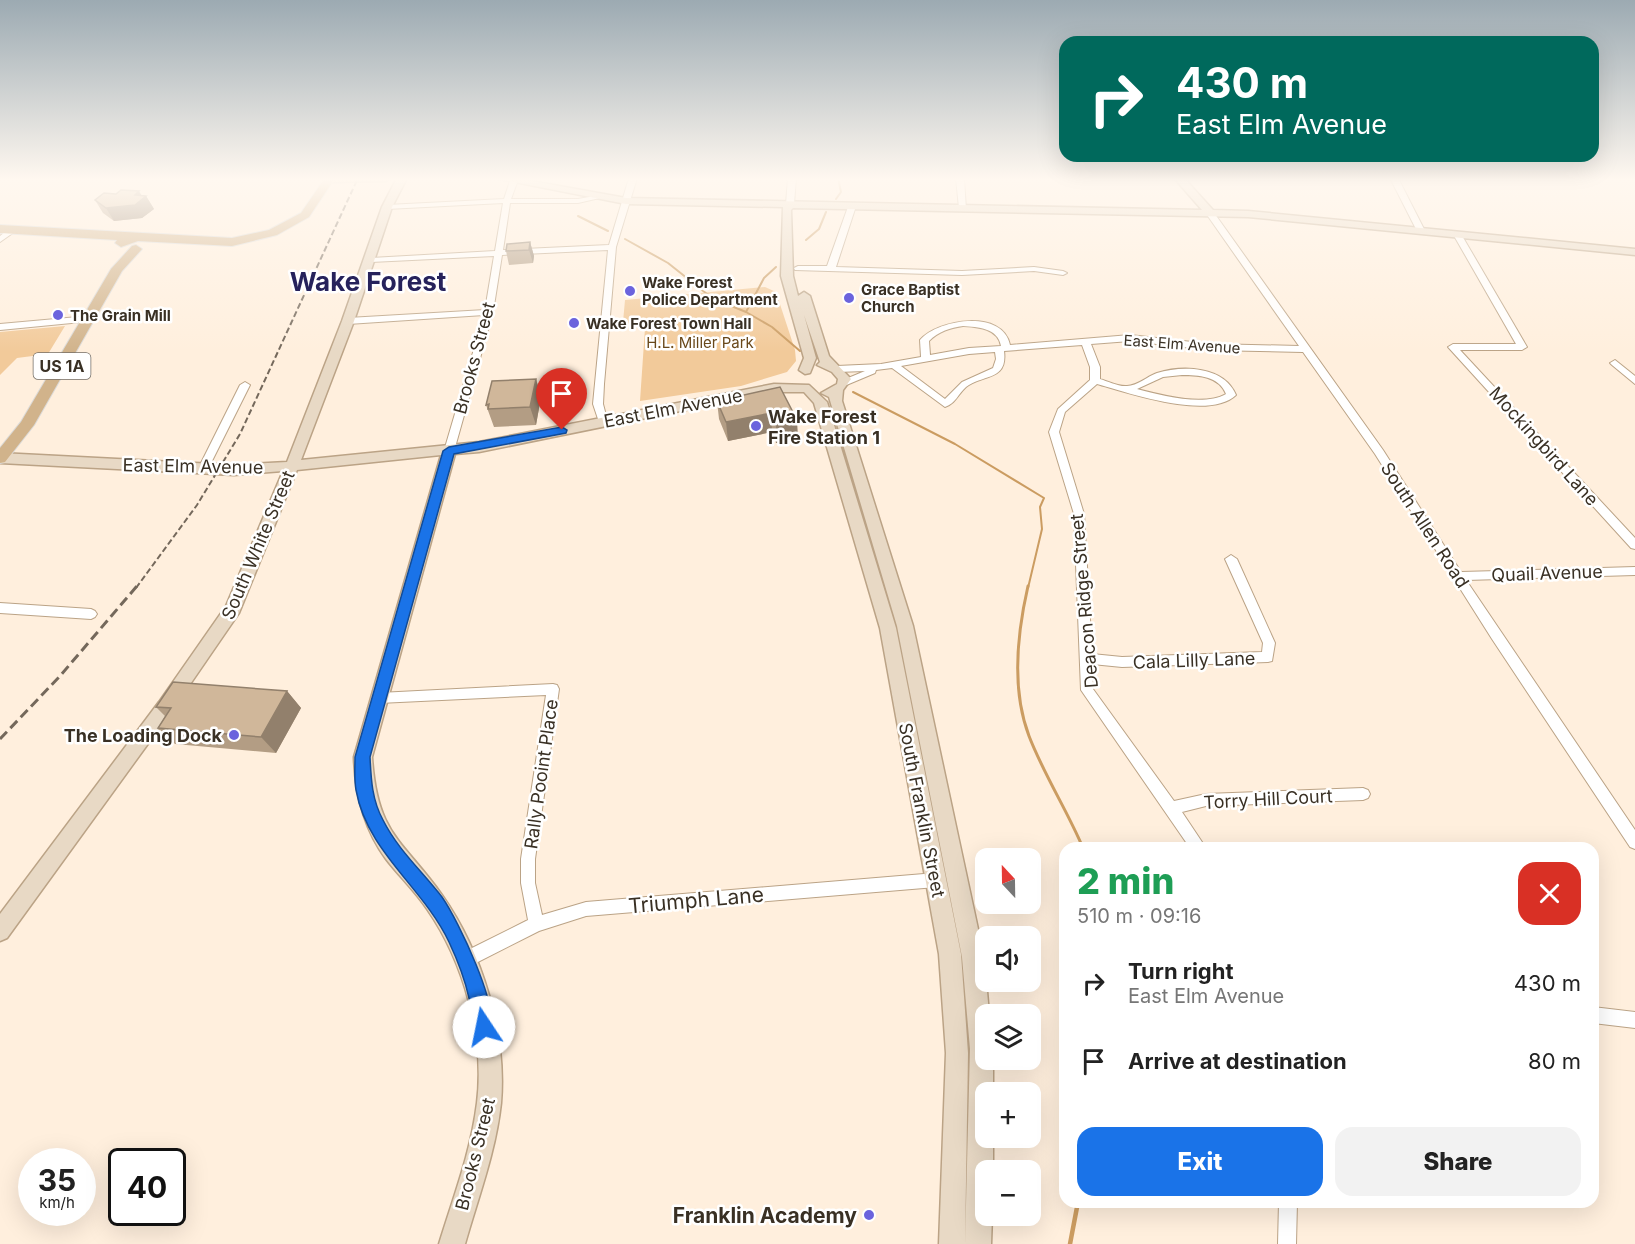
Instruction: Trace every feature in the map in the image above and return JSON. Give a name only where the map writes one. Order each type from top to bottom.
[{"type":"main road","points":[[96,236],[134,244],[232,242],[259,236]]},
{"type":"main road","name":"US 1A","points":[[0,458],[27,425],[117,269],[134,244]]},
{"type":"street","name":"South White Street","points":[[0,932],[224,625],[240,595],[292,466],[348,321],[378,236]]},
{"type":"street","name":"Brooks Street","points":[[452,1244],[485,1127],[491,1089],[484,1027],[478,995],[466,960],[435,903],[391,850],[374,820],[364,789],[363,757],[489,312],[502,236]]},
{"type":"street","points":[[603,423],[598,404],[599,384],[612,247],[615,236]]},
{"type":"street","points":[[786,236],[787,267],[810,358],[805,381]]},
{"type":"street","points":[[796,236],[798,268],[823,356],[835,368]]},
{"type":"street","points":[[831,268],[842,236]]},
{"type":"street","name":"South Allen Road","points":[[1226,236],[1386,462],[1458,576],[1635,842]]},
{"type":"street","name":"Mockingbird Lane","points":[[1458,236],[1521,347],[1453,347],[1635,545]]},
{"type":"street","points":[[1477,236],[1635,252]]},
{"type":"street","points":[[370,260],[612,247]]},
{"type":"street","points":[[798,268],[962,273],[1034,269],[1063,273]]},
{"type":"street","points":[[348,321],[489,312]]},
{"type":"street","points":[[0,327],[89,319]]},
{"type":"street","points":[[894,365],[945,404],[965,383],[989,374],[1000,366],[1004,337],[991,327],[946,325],[936,329],[924,340],[926,359]]},
{"type":"street","name":"East Elm Avenue","points":[[835,368],[881,367],[1003,349],[1130,338],[1210,347],[1305,349]]},
{"type":"street","points":[[1085,341],[1095,367],[1095,381],[1160,397],[1198,402],[1227,400],[1231,395],[1230,388],[1219,378],[1183,372],[1163,374],[1129,389]]},
{"type":"street","points":[[1615,363],[1635,381]]},
{"type":"street","points":[[805,381],[819,365],[835,368]]},
{"type":"street","name":"East Elm Avenue","points":[[841,386],[881,367]]},
{"type":"street","name":"South Franklin Street","points":[[835,368],[844,375],[835,400],[905,626],[973,957],[981,1072],[978,1244]]},
{"type":"street","points":[[805,381],[825,393],[841,386]]},
{"type":"street","name":"East Elm Avenue","points":[[0,458],[234,470],[449,451],[603,423],[805,381]]},
{"type":"street","name":"South Franklin Street","points":[[805,381],[820,402],[886,621],[950,954],[957,1053],[952,1244]]},
{"type":"street","name":"Deacon Ridge Street","points":[[1095,381],[1061,411],[1054,432],[1078,514],[1088,690],[1195,842]]},
{"type":"street","points":[[203,469],[245,385]]},
{"type":"street","name":"Cala Lilly Lane","points":[[1085,658],[1122,662],[1268,657],[1269,643],[1231,559]]},
{"type":"street","name":"Quail Avenue","points":[[1458,576],[1635,571]]},
{"type":"street","points":[[0,608],[91,614]]},
{"type":"street","name":"Rally Pooint Place","points":[[379,698],[553,689],[528,859],[528,883],[536,924]]},
{"type":"street","name":"Torry Hill Court","points":[[1173,808],[1206,800],[1363,794]]},
{"type":"street","name":"Triumph Lane","points":[[466,960],[536,924],[586,909],[936,880]]},
{"type":"street","points":[[1599,1016],[1635,1020]]},
{"type":"street","points":[[1287,1244],[1288,1208]]},
{"type":"green space","name":"H.L. Miller Park","points":[[765,287],[776,292],[795,350],[796,361],[787,372],[741,386],[640,401],[645,328],[623,322],[625,300]]},
{"type":"green space","points":[[65,326],[48,354],[17,358],[0,375],[0,332]]},
{"type":"building","points":[[530,242],[529,250],[506,251],[507,244]]},
{"type":"building","points":[[536,379],[530,407],[488,409],[489,404],[486,405],[492,381]]},
{"type":"building","points":[[780,387],[797,420],[776,425],[771,413],[726,422],[717,401]]},
{"type":"building","points":[[173,682],[287,691],[261,737],[158,728],[171,708],[156,707]]},
{"type":"waterway","points":[[806,240],[811,236]]},
{"type":"waterway","points":[[625,239],[668,263],[712,298],[746,312]]},
{"type":"waterway","points":[[746,312],[764,278],[776,267]]},
{"type":"waterway","points":[[746,312],[772,327],[800,351]]},
{"type":"waterway","points":[[853,392],[955,444],[1044,498],[1040,507],[1042,529],[1028,588]]},
{"type":"waterway","points":[[1028,586],[1021,623],[1018,661],[1023,718],[1048,779],[1080,842]]},
{"type":"waterway","points":[[1070,1244],[1077,1208]]},
{"type":"railway","points":[[136,588],[197,505],[240,434],[331,236]]},
{"type":"railway","points":[[0,739],[60,676],[137,586]]},
{"type":"place","name":"Wake Forest Police Department","points":[[630,291]]},
{"type":"place","name":"Grace Baptist Church","points":[[849,298]]},
{"type":"place","name":"The Grain Mill","points":[[58,315]]},
{"type":"place","name":"Wake Forest Town Hall","points":[[574,323]]},
{"type":"place","name":"Wake Forest Fire Station 1","points":[[756,426]]},
{"type":"place","name":"The Loading Dock","points":[[234,735]]},
{"type":"place","name":"Franklin Academy","points":[[869,1215]]},
{"type":"district","name":"Wake Forest","points":[[368,281]]},
{"type":"route","points":[[484,1027],[478,995],[456,937],[435,903],[391,850],[374,820],[364,789],[363,757],[449,451],[562,430]]}]
